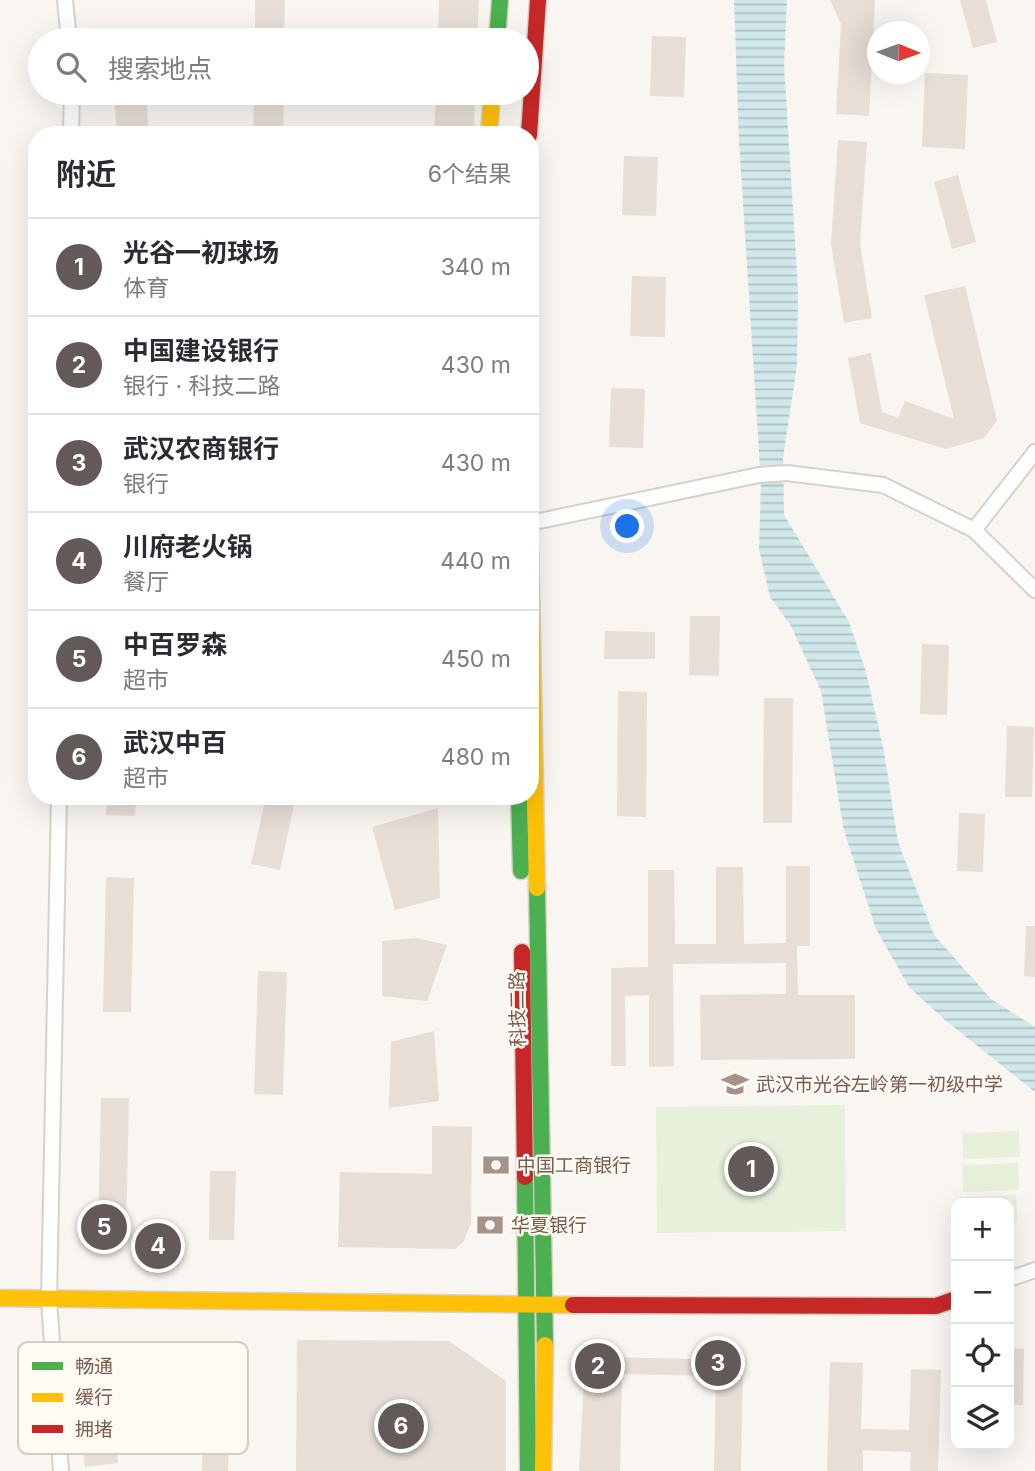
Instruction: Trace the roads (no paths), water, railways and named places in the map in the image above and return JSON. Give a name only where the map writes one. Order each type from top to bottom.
[{"type":"street","points":[[65,0],[68,28]]},
{"type":"street","points":[[498,28],[500,0]]},
{"type":"street","points":[[535,28],[538,0]]},
{"type":"street","points":[[71,126],[72,105]]},
{"type":"street","points":[[490,126],[491,105]]},
{"type":"street","points":[[529,126],[530,105]]},
{"type":"street","points":[[974,530],[1035,452]]},
{"type":"street","points":[[539,521],[682,489],[787,473],[883,485],[974,530],[1035,590]]},
{"type":"street","points":[[52,1342],[49,1300],[60,805]]},
{"type":"street","name":"科技二路","points":[[519,805],[528,1471]]},
{"type":"street","name":"科技二路","points":[[535,805],[545,1307],[543,1471]]},
{"type":"street","points":[[1014,1277],[1035,1270]]},
{"type":"street","points":[[0,1298],[545,1307],[923,1307],[951,1301]]},
{"type":"water","points":[[734,0],[787,0],[784,64],[798,290],[797,365],[783,458],[784,515],[849,622],[866,672],[884,752],[898,842],[934,935],[991,999],[1035,1027],[1035,1092],[945,1020],[909,987],[876,929],[844,831],[821,691],[790,624],[770,597],[759,549],[761,483],[739,141]]},
{"type":"place","name":"武汉市光谷左岭第一初级中学","points":[[735,1084]]},
{"type":"place","name":"中国工商银行","points":[[496,1165]]},
{"type":"place","name":"光谷一初球场","points":[[751,1169]]},
{"type":"place","name":"华夏银行","points":[[490,1225]]},
{"type":"place","name":"中百罗森","points":[[104,1227]]},
{"type":"place","name":"川府老火锅","points":[[158,1246]]},
{"type":"place","name":"武汉农商银行","points":[[718,1363]]},
{"type":"place","name":"中国建设银行","points":[[598,1366]]},
{"type":"place","name":"武汉中百","points":[[401,1426]]}]
